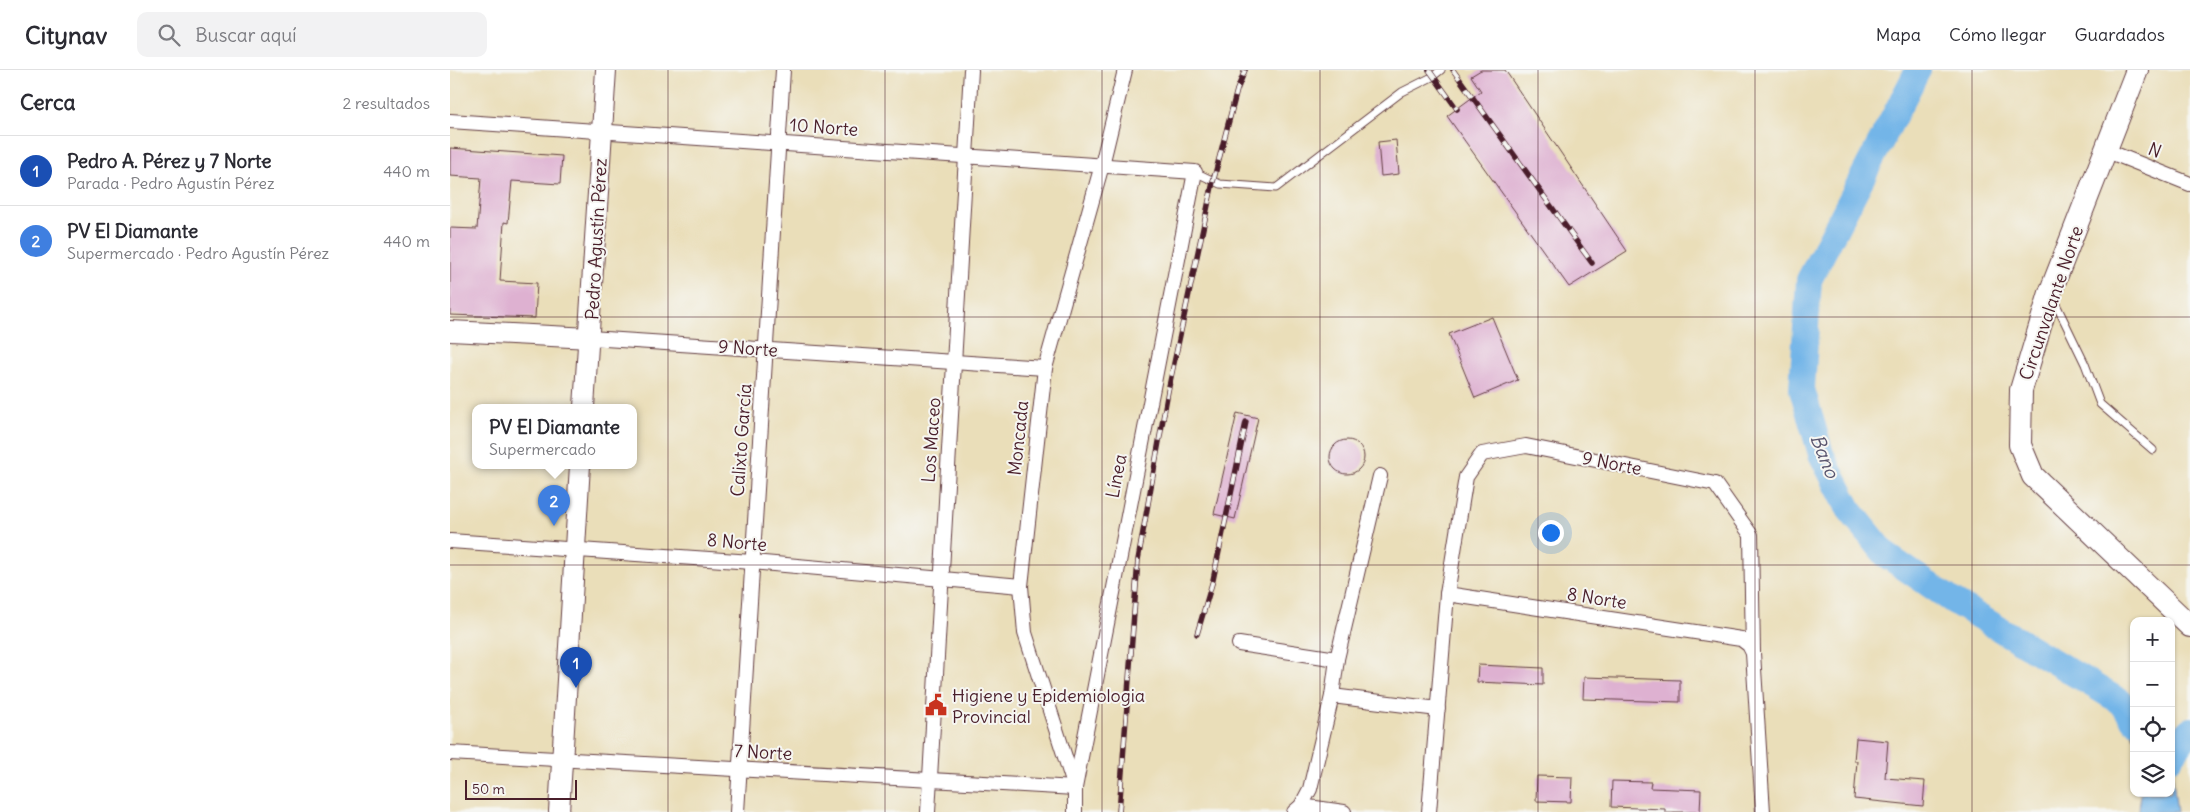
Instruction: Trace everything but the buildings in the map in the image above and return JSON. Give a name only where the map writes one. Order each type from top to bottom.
[{"type":"main road","name":"Pedro Agustín Pérez","points":[[584,404],[606,70]]},
{"type":"main road","name":"Circunvalante Norte","points":[[2136,70],[2050,293],[2022,390],[2020,445],[2033,476],[2190,626]]},
{"type":"main road","name":"9 Norte","points":[[450,331],[590,338]]},
{"type":"main road","points":[[559,812],[573,549],[580,469]]},
{"type":"street","name":"Calixto García","points":[[737,812],[783,70]]},
{"type":"street","name":"Los Maceo","points":[[928,812],[968,156],[971,70]]},
{"type":"street","name":"Moncada","points":[[1075,812],[1075,788],[1025,633],[1020,586],[1045,368],[1102,165],[1125,70]]},
{"type":"street","name":"10 Norte","points":[[450,121],[1195,172]]},
{"type":"street","name":"N","points":[[2106,150],[2190,184]]},
{"type":"street","name":"Línea","points":[[1075,788],[1195,172]]},
{"type":"street","name":"9 Norte","points":[[590,338],[1045,368]]},
{"type":"street","name":"9 Norte","points":[[1447,594],[1466,477],[1482,454],[1526,446],[1715,484],[1751,535],[1753,654],[1763,812]]},
{"type":"street","points":[[1344,812],[1298,809],[1310,789],[1332,696],[1337,659],[1380,476]]},
{"type":"street","name":"8 Norte","points":[[450,541],[752,562],[1020,586]]},
{"type":"street","name":"8 Norte","points":[[1447,594],[1741,639],[1749,645],[1753,654]]},
{"type":"street","points":[[1430,812],[1447,594]]},
{"type":"street","points":[[1239,644],[1337,659]]},
{"type":"street","points":[[1332,696],[1438,709]]},
{"type":"street","name":"7 Norte","points":[[450,753],[1075,788]]},
{"type":"lane","points":[[1195,172],[1220,184],[1276,188],[1402,92],[1432,77],[1441,70]]},
{"type":"lane","points":[[2050,293],[2085,364],[2100,404],[2153,450]]},
{"type":"water","points":[[2121,702],[2130,708],[2130,726]]},
{"type":"water","points":[[2175,795],[2177,812],[2139,812],[2140,797],[2175,797]]},
{"type":"waterway","name":"Bano","points":[[1918,70],[1809,280],[1802,389],[1821,454],[1849,509],[1886,555],[1953,601],[2121,702],[2130,714]]},
{"type":"waterway","points":[[2175,752],[2190,730]]},
{"type":"railway","points":[[1119,812],[1138,560],[1168,391],[1213,182],[1237,90],[1245,70]]},
{"type":"railway","points":[[1429,70],[1457,109]]},
{"type":"railway","points":[[1453,70],[1592,263]]},
{"type":"railway","points":[[1197,634],[1213,580],[1246,422]]},
{"type":"place","name":"PV El Diamante","points":[[554,526]]},
{"type":"place","name":"Pedro A. Pérez y 7 Norte","points":[[576,688]]},
{"type":"place","name":"Higiene y Epidemiologia Provincial","points":[[936,705]]}]
